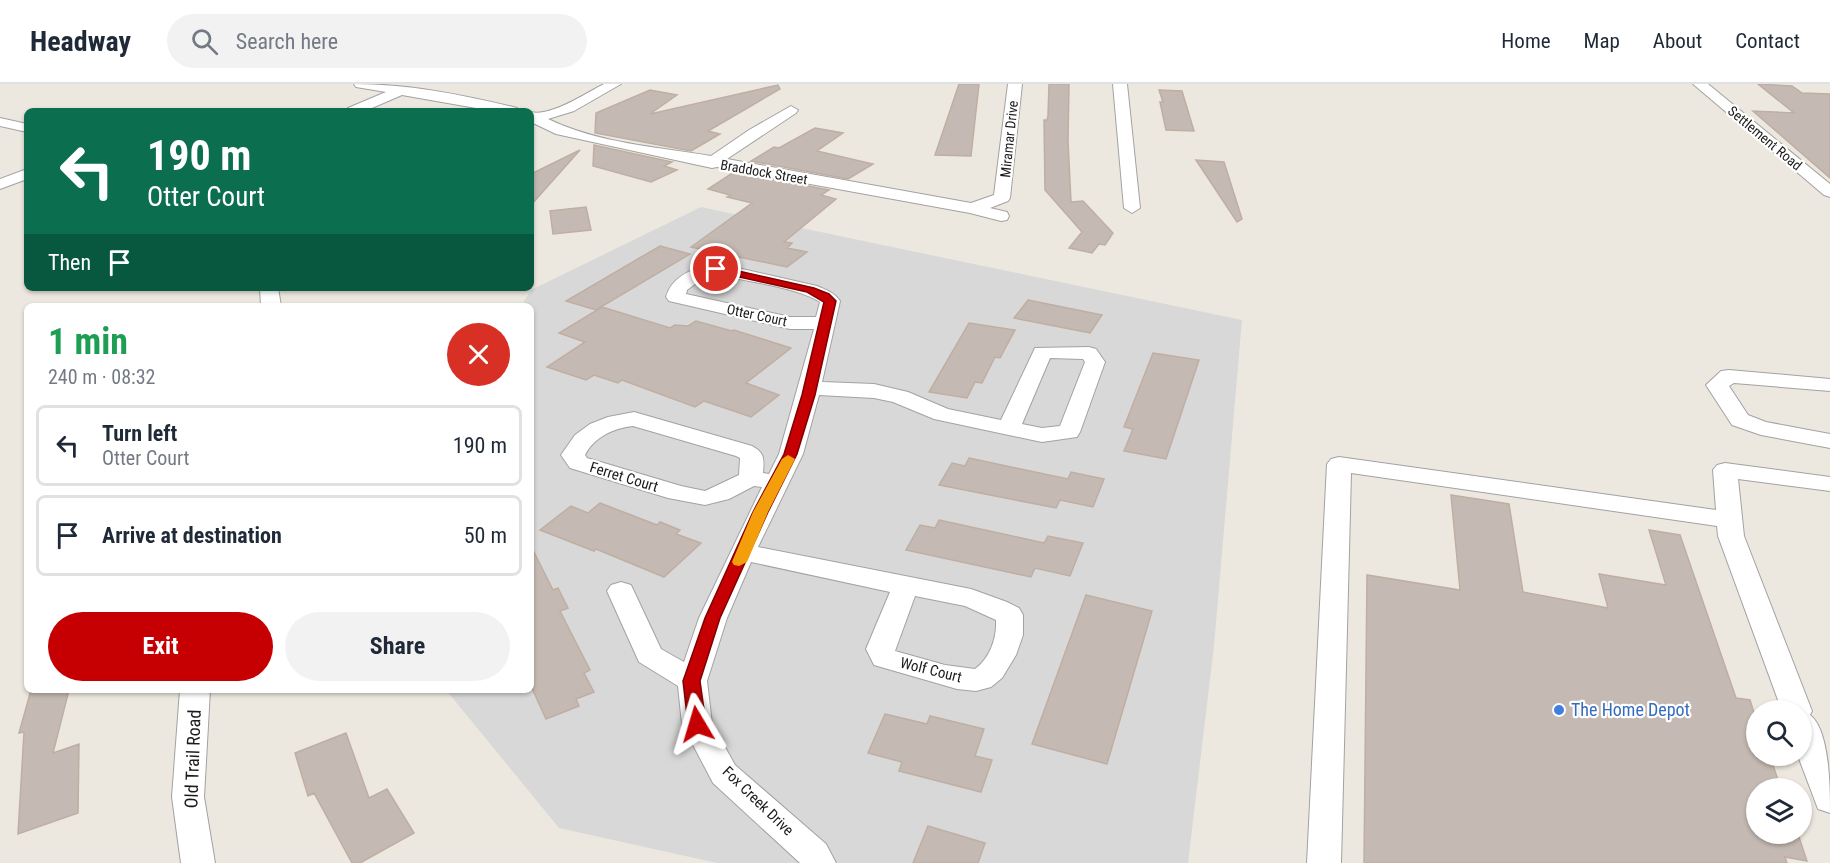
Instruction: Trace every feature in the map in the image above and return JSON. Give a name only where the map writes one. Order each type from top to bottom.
[{"type":"street","points":[[361,84],[495,108]]},
{"type":"street","points":[[360,108],[415,84]]},
{"type":"street","points":[[534,117],[569,108],[614,84]]},
{"type":"street","name":"Miramar Drive","points":[[972,208],[1002,198],[1015,84]]},
{"type":"street","points":[[1120,84],[1132,208]]},
{"type":"street","name":"Settlement Road","points":[[1700,84],[1830,192]]},
{"type":"street","points":[[712,163],[753,133],[792,110]]},
{"type":"street","name":"Braddock Street","points":[[534,118],[561,131],[712,163],[972,208],[1001,216]]},
{"type":"street","points":[[0,122],[24,127]]},
{"type":"street","points":[[0,184],[24,175]]},
{"type":"street","name":"Otter Court","points":[[716,269],[810,290],[825,309],[790,323],[676,297],[678,288],[700,272],[716,269]]},
{"type":"street","name":"Fox Creek Drive","points":[[819,863],[814,854],[724,774],[697,724],[692,681],[712,618],[743,552],[763,480],[791,454],[810,388],[825,309]]},
{"type":"street","points":[[810,388],[874,391],[900,397],[942,414],[1042,435],[1069,432],[1095,362],[1089,353],[1042,352],[1009,428]]},
{"type":"street","points":[[1830,385],[1730,376],[1717,385],[1740,420],[1761,428],[1830,441]]},
{"type":"street","name":"Ferret Court","points":[[634,419],[744,451],[752,455],[763,480],[705,498],[677,493],[578,463],[573,455],[577,445],[603,426],[619,420],[634,419]]},
{"type":"street","points":[[1324,863],[1339,464],[1730,520]]},
{"type":"street","points":[[1793,700],[1731,536],[1725,470],[1830,484]]},
{"type":"street","name":"Wolf Court","points":[[743,552],[906,586],[995,606],[1009,615],[1011,632],[1000,658],[988,675],[977,680],[956,677],[884,658],[880,649],[906,586]]},
{"type":"street","points":[[621,591],[649,655],[692,681]]},
{"type":"street","name":"Old Trail Road","points":[[195,693],[188,797],[198,863]]},
{"type":"street","points":[[1812,751],[1830,800]]},
{"type":"shaded area","points":[[701,207],[1242,320],[1214,646],[1188,863],[717,863],[559,828],[448,693],[534,693],[534,303],[523,303],[534,289]]},
{"type":"building","points":[[959,84],[979,84],[971,156],[935,155]]},
{"type":"building","points":[[1049,84],[1069,84],[1068,141],[1071,202],[1083,201],[1113,233],[1105,245],[1099,244],[1092,253],[1069,248],[1082,232],[1045,190],[1044,120],[1047,120],[1048,116]]},
{"type":"building","points":[[1758,84],[1792,86],[1802,93],[1830,94],[1830,178],[1753,111],[1794,113]]},
{"type":"building","points":[[778,85],[780,89],[708,131],[720,134],[691,151],[595,133],[596,113],[650,90],[677,95],[650,114]]},
{"type":"building","points":[[1159,90],[1182,91],[1194,131],[1166,130],[1160,102],[1163,102]]},
{"type":"building","points":[[815,128],[843,133],[817,151],[873,164],[848,179],[751,161],[774,147],[779,148]]},
{"type":"building","points":[[594,145],[672,162],[664,166],[677,170],[651,182],[593,166]]},
{"type":"building","points":[[580,150],[534,202],[534,173]]},
{"type":"building","points":[[1196,160],[1224,162],[1242,219],[1237,222]]},
{"type":"building","points":[[734,172],[829,190],[821,195],[836,199],[784,242],[792,243],[787,248],[807,252],[787,267],[691,247],[752,203],[727,197],[730,195],[708,189]]},
{"type":"building","points":[[586,207],[591,230],[553,234],[550,211]]},
{"type":"building","points":[[660,246],[690,254],[596,310],[566,301]]},
{"type":"building","points":[[1028,300],[1102,315],[1090,333],[1014,318]]},
{"type":"building","points":[[602,307],[670,328],[675,325],[688,326],[696,321],[791,348],[746,383],[779,395],[751,417],[704,401],[695,407],[622,380],[618,383],[594,375],[586,380],[547,367],[585,342],[559,333]]},
{"type":"building","points":[[969,323],[1015,330],[1000,358],[995,357],[982,383],[975,382],[967,398],[929,392]]},
{"type":"building","points":[[1153,353],[1199,360],[1166,459],[1124,451],[1133,429],[1124,427]]},
{"type":"building","points":[[969,458],[1068,479],[1071,472],[1104,479],[1093,507],[1060,500],[1056,508],[939,485],[952,463],[965,466]]},
{"type":"building","name":"The Home Depot","points":[[1451,495],[1509,504],[1523,592],[1608,608],[1599,574],[1666,585],[1649,530],[1680,535],[1736,698],[1750,700],[1746,700],[1746,766],[1773,766],[1777,778],[1746,778],[1746,844],[1801,844],[1807,861],[1785,857],[1787,863],[1364,863],[1367,575],[1460,590]]},
{"type":"building","points":[[600,503],[657,525],[660,522],[680,530],[676,534],[701,543],[664,577],[596,549],[594,551],[540,530],[571,506],[588,513]]},
{"type":"building","points":[[939,520],[1044,543],[1048,536],[1083,543],[1070,576],[1035,568],[1031,577],[906,550],[920,525],[935,528]]},
{"type":"building","points":[[534,552],[553,590],[558,588],[568,608],[560,611],[590,670],[584,673],[594,692],[576,699],[579,706],[546,719],[534,693]]},
{"type":"building","points":[[1086,595],[1152,611],[1107,764],[1032,744]]},
{"type":"building","points":[[30,693],[68,693],[53,753],[79,744],[78,813],[18,834],[24,732],[19,733]]},
{"type":"building","points":[[885,714],[927,724],[930,716],[984,729],[975,756],[992,760],[981,792],[899,771],[902,762],[868,753]]},
{"type":"building","points":[[346,733],[369,798],[387,789],[414,833],[360,863],[352,863],[314,793],[308,796],[295,753]]},
{"type":"building","points":[[928,826],[985,843],[978,863],[913,863]]},
{"type":"slow traffic","points":[[739,562],[760,512],[788,459]]},
{"type":"place","name":"The Home Depot","points":[[1559,710]]},
{"type":"route","points":[[697,724],[692,681],[712,618],[760,512],[791,454],[808,395],[830,301],[825,296],[810,290],[716,269]]}]
